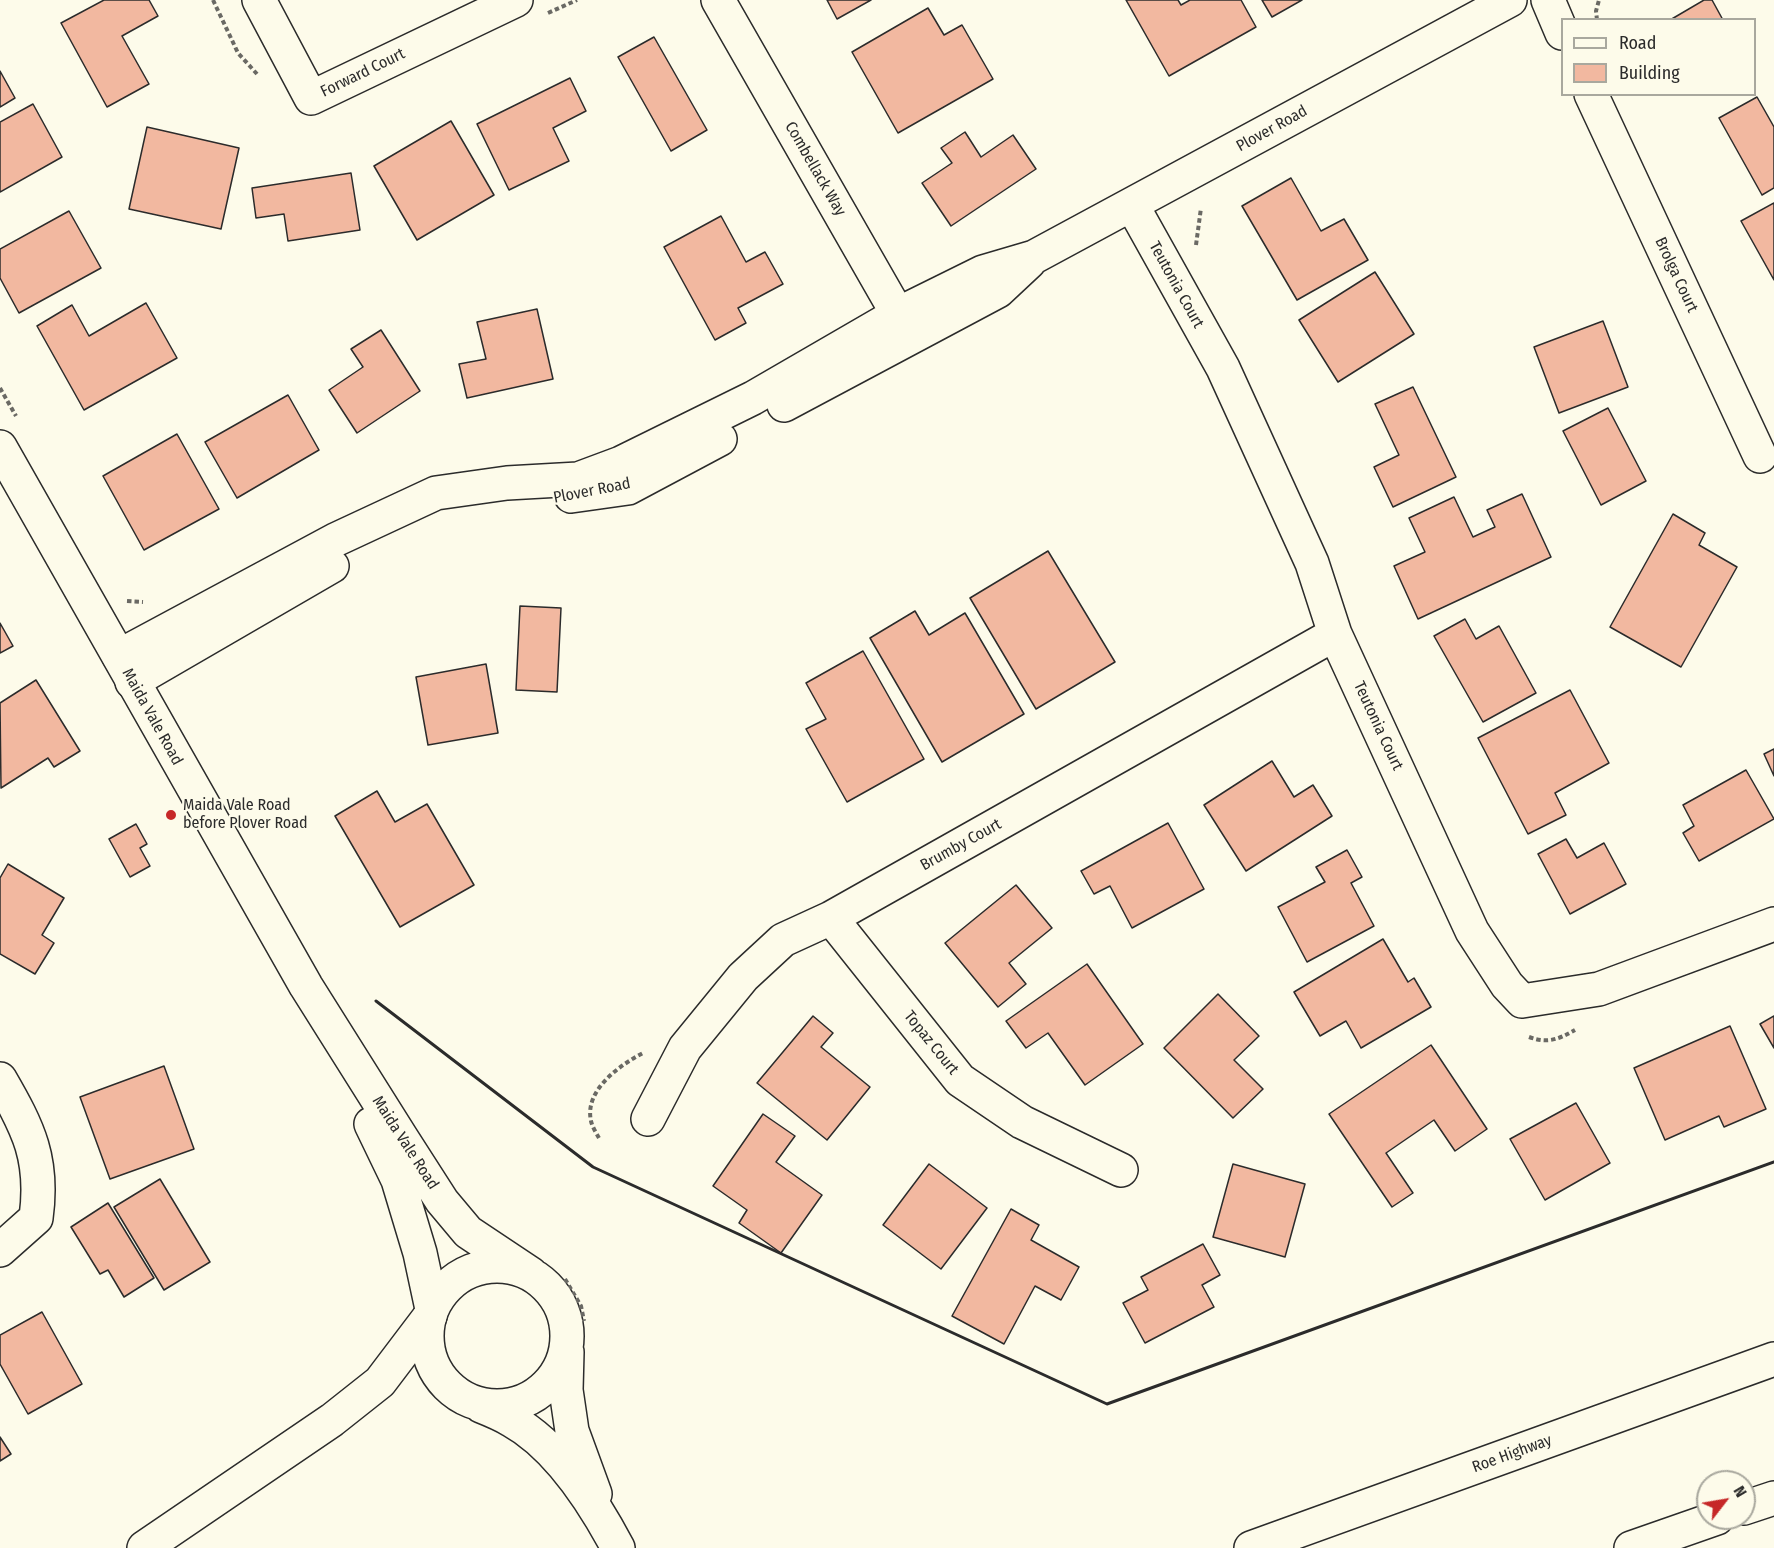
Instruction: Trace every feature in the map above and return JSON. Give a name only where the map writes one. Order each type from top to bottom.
[{"type":"main road","name":"Forward Court","points":[[259,0],[311,98],[516,0]]},
{"type":"main road","name":"Combellack Way","points":[[718,0],[905,326]]},
{"type":"main road","name":"Plover Road","points":[[125,669],[375,541],[455,510],[628,488],[905,326],[983,272],[1035,257],[1510,0]]},
{"type":"main road","points":[[1548,0],[1561,29]]},
{"type":"main road","name":"Brolga Court","points":[[1592,96],[1760,456]]},
{"type":"main road","name":"Teutonia Court","points":[[1132,205],[1223,368],[1312,563],[1335,634],[1472,931],[1507,985],[1522,1001],[1599,989],[1774,924]]},
{"type":"main road","name":"Maida Vale Road","points":[[0,447],[306,986],[442,1201],[468,1232],[531,1274]]},
{"type":"main road","name":"Brumby Court","points":[[648,1119],[685,1047],[743,977],[783,940],[831,918],[1335,634]]},
{"type":"main road","name":"Topaz Court","points":[[831,918],[960,1080],[1022,1122],[1121,1170]]},
{"type":"main road","name":"Maida Vale Road","points":[[306,986],[398,1180],[420,1253],[431,1312]]},
{"type":"main road","points":[[0,1079],[26,1124],[37,1158],[40,1190],[36,1218],[0,1250]]},
{"type":"main road","points":[[144,1548],[332,1420],[380,1382],[431,1312],[444,1290],[460,1276],[483,1267],[508,1266],[531,1274],[550,1289],[563,1310],[568,1334],[566,1390],[572,1431],[612,1536]]},
{"type":"main road","points":[[431,1312],[427,1330],[429,1353],[437,1373],[452,1390],[512,1420],[545,1446],[612,1536]]},
{"type":"main road","points":[[471,1401],[492,1407],[514,1405],[534,1396],[553,1380],[561,1366],[568,1334]]},
{"type":"main road","name":"Roe Highway","points":[[1251,1548],[1774,1359]]},
{"type":"main road","points":[[1756,1505],[1774,1498]]},
{"type":"main road","points":[[1631,1548],[1696,1525]]},
{"type":"path","points":[[1597,18],[1599,0]]},
{"type":"path","points":[[1171,277],[1198,263],[1196,239],[1202,206],[1206,199]]},
{"type":"path","points":[[1521,1034],[1541,1041],[1558,1040],[1577,1029]]},
{"type":"path","points":[[599,1138],[590,1120],[592,1101],[606,1079],[629,1060],[646,1051]]},
{"type":"building","points":[[104,0],[149,0],[158,16],[122,36],[149,84],[107,107],[61,23]]},
{"type":"building","points":[[827,0],[871,0],[837,19]]},
{"type":"building","points":[[1126,0],[1178,0],[1181,5],[1190,0],[1241,0],[1256,27],[1169,76]]},
{"type":"building","points":[[1262,0],[1302,0],[1272,17]]},
{"type":"building","points":[[1704,0],[1712,0],[1722,18],[1673,18]]},
{"type":"building","points":[[928,8],[944,35],[962,25],[993,79],[898,133],[852,52]]},
{"type":"building","points":[[654,37],[707,130],[671,151],[618,57]]},
{"type":"building","points":[[0,71],[15,98],[0,107]]},
{"type":"building","points":[[570,78],[586,111],[553,128],[569,161],[509,190],[477,124]]},
{"type":"building","points":[[1757,97],[1774,127],[1774,188],[1762,195],[1719,118]]},
{"type":"building","points":[[33,104],[62,157],[0,192],[0,122]]},
{"type":"building","points":[[451,121],[494,195],[417,240],[374,166]]},
{"type":"building","points":[[147,127],[239,148],[221,229],[129,209]]},
{"type":"building","points":[[965,132],[981,157],[1013,135],[1036,169],[951,226],[922,183],[952,163],[941,148]]},
{"type":"building","points":[[351,173],[360,230],[288,241],[284,214],[256,218],[252,188]]},
{"type":"building","points":[[1291,178],[1321,231],[1344,219],[1368,260],[1297,300],[1242,206]]},
{"type":"building","points":[[1774,203],[1774,280],[1741,221]]},
{"type":"building","points":[[69,211],[101,268],[19,313],[0,278],[0,249]]},
{"type":"building","points":[[721,216],[746,262],[765,252],[783,284],[738,308],[746,323],[715,340],[664,247]]},
{"type":"building","points":[[1375,272],[1414,334],[1338,382],[1299,320]]},
{"type":"building","points":[[146,303],[177,358],[84,410],[37,326],[72,305],[89,336]]},
{"type":"building","points":[[537,309],[553,379],[467,398],[459,364],[486,359],[477,322]]},
{"type":"building","points":[[1603,321],[1628,387],[1559,413],[1534,347]]},
{"type":"building","points":[[381,330],[420,391],[357,433],[329,390],[363,367],[351,349]]},
{"type":"building","points":[[1413,387],[1456,477],[1393,507],[1374,467],[1399,455],[1375,404]]},
{"type":"building","points":[[288,395],[319,450],[237,498],[205,442]]},
{"type":"building","points":[[1608,408],[1646,481],[1601,505],[1563,431]]},
{"type":"building","points":[[177,434],[219,509],[144,550],[103,476]]},
{"type":"building","points":[[1522,494],[1551,557],[1418,619],[1394,566],[1425,552],[1409,518],[1454,497],[1473,537],[1495,527],[1487,510]]},
{"type":"building","points":[[1673,514],[1705,533],[1699,545],[1737,567],[1681,667],[1610,627]]},
{"type":"building","points":[[1048,551],[1115,662],[1036,709],[970,598]]},
{"type":"building","points":[[520,606],[561,608],[557,692],[516,690]]},
{"type":"building","points":[[915,611],[929,635],[965,613],[1024,714],[942,762],[870,638]]},
{"type":"building","points":[[1465,619],[1476,639],[1499,626],[1536,693],[1483,722],[1434,636]]},
{"type":"building","points":[[0,623],[13,646],[0,653]]},
{"type":"building","points":[[863,651],[924,759],[847,802],[806,729],[826,719],[806,683]]},
{"type":"building","points":[[486,664],[498,733],[428,745],[416,677]]},
{"type":"building","points":[[36,680],[80,751],[54,767],[48,758],[1,788],[0,703]]},
{"type":"building","points":[[1570,690],[1609,763],[1555,793],[1566,815],[1528,834],[1478,738]]},
{"type":"building","points":[[1774,749],[1774,776],[1764,754]]},
{"type":"building","points":[[1272,761],[1294,797],[1313,785],[1332,816],[1246,871],[1204,805]]},
{"type":"building","points":[[1746,770],[1774,819],[1699,861],[1683,833],[1694,826],[1683,805]]},
{"type":"building","points":[[377,791],[395,822],[427,804],[474,885],[400,927],[335,816]]},
{"type":"building","points":[[1168,823],[1204,889],[1132,928],[1110,886],[1094,894],[1081,871]]},
{"type":"building","points":[[136,824],[147,844],[140,848],[150,866],[130,877],[109,839]]},
{"type":"building","points":[[1566,839],[1577,858],[1604,843],[1626,884],[1570,914],[1538,854]]},
{"type":"building","points":[[1347,850],[1362,877],[1351,883],[1374,926],[1307,962],[1278,907],[1325,882],[1316,867]]},
{"type":"building","points":[[8,864],[64,898],[42,935],[54,943],[35,974],[0,954],[0,878]]},
{"type":"building","points":[[1016,885],[1052,928],[1009,963],[1026,984],[998,1007],[945,943]]},
{"type":"building","points":[[1383,939],[1408,982],[1414,978],[1431,1007],[1361,1048],[1346,1021],[1320,1036],[1294,992]]},
{"type":"building","points":[[1087,964],[1143,1044],[1085,1085],[1048,1033],[1026,1048],[1006,1021]]},
{"type":"building","points":[[1218,994],[1259,1036],[1234,1060],[1263,1089],[1233,1118],[1164,1048]]},
{"type":"building","points":[[813,1016],[833,1033],[821,1047],[870,1087],[827,1140],[757,1083]]},
{"type":"building","points":[[1774,1016],[1774,1048],[1760,1024]]},
{"type":"building","points":[[1730,1026],[1766,1109],[1724,1127],[1719,1116],[1665,1140],[1634,1068]]},
{"type":"building","points":[[1431,1045],[1487,1129],[1455,1151],[1434,1120],[1386,1153],[1413,1193],[1392,1207],[1329,1114]]},
{"type":"building","points":[[164,1066],[194,1149],[110,1179],[80,1097]]},
{"type":"building","points":[[1576,1103],[1610,1163],[1545,1200],[1510,1139]]},
{"type":"building","points":[[763,1114],[795,1136],[776,1162],[822,1195],[781,1253],[739,1223],[747,1210],[713,1186]]},
{"type":"building","points":[[929,1164],[987,1208],[941,1269],[883,1225]]},
{"type":"building","points":[[1233,1164],[1305,1184],[1285,1257],[1213,1237]]},
{"type":"building","points":[[160,1179],[210,1262],[164,1290],[114,1207]]},
{"type":"building","points":[[108,1203],[154,1278],[124,1297],[108,1270],[100,1274],[71,1227]]},
{"type":"building","points":[[1011,1209],[1039,1225],[1031,1240],[1079,1267],[1061,1300],[1035,1286],[1004,1344],[952,1316]]},
{"type":"building","points":[[1203,1244],[1220,1275],[1202,1285],[1214,1307],[1145,1343],[1123,1303],[1148,1290],[1141,1277]]},
{"type":"building","points":[[42,1312],[82,1384],[28,1414],[0,1364],[0,1335]]},
{"type":"building","points":[[0,1437],[11,1454],[0,1461]]},
{"type":"wall","points":[[376,1001],[593,1167],[1107,1404],[1774,1162]]},
{"type":"place","name":"Maida Vale Road before Plover Road","points":[[171,815]]}]
